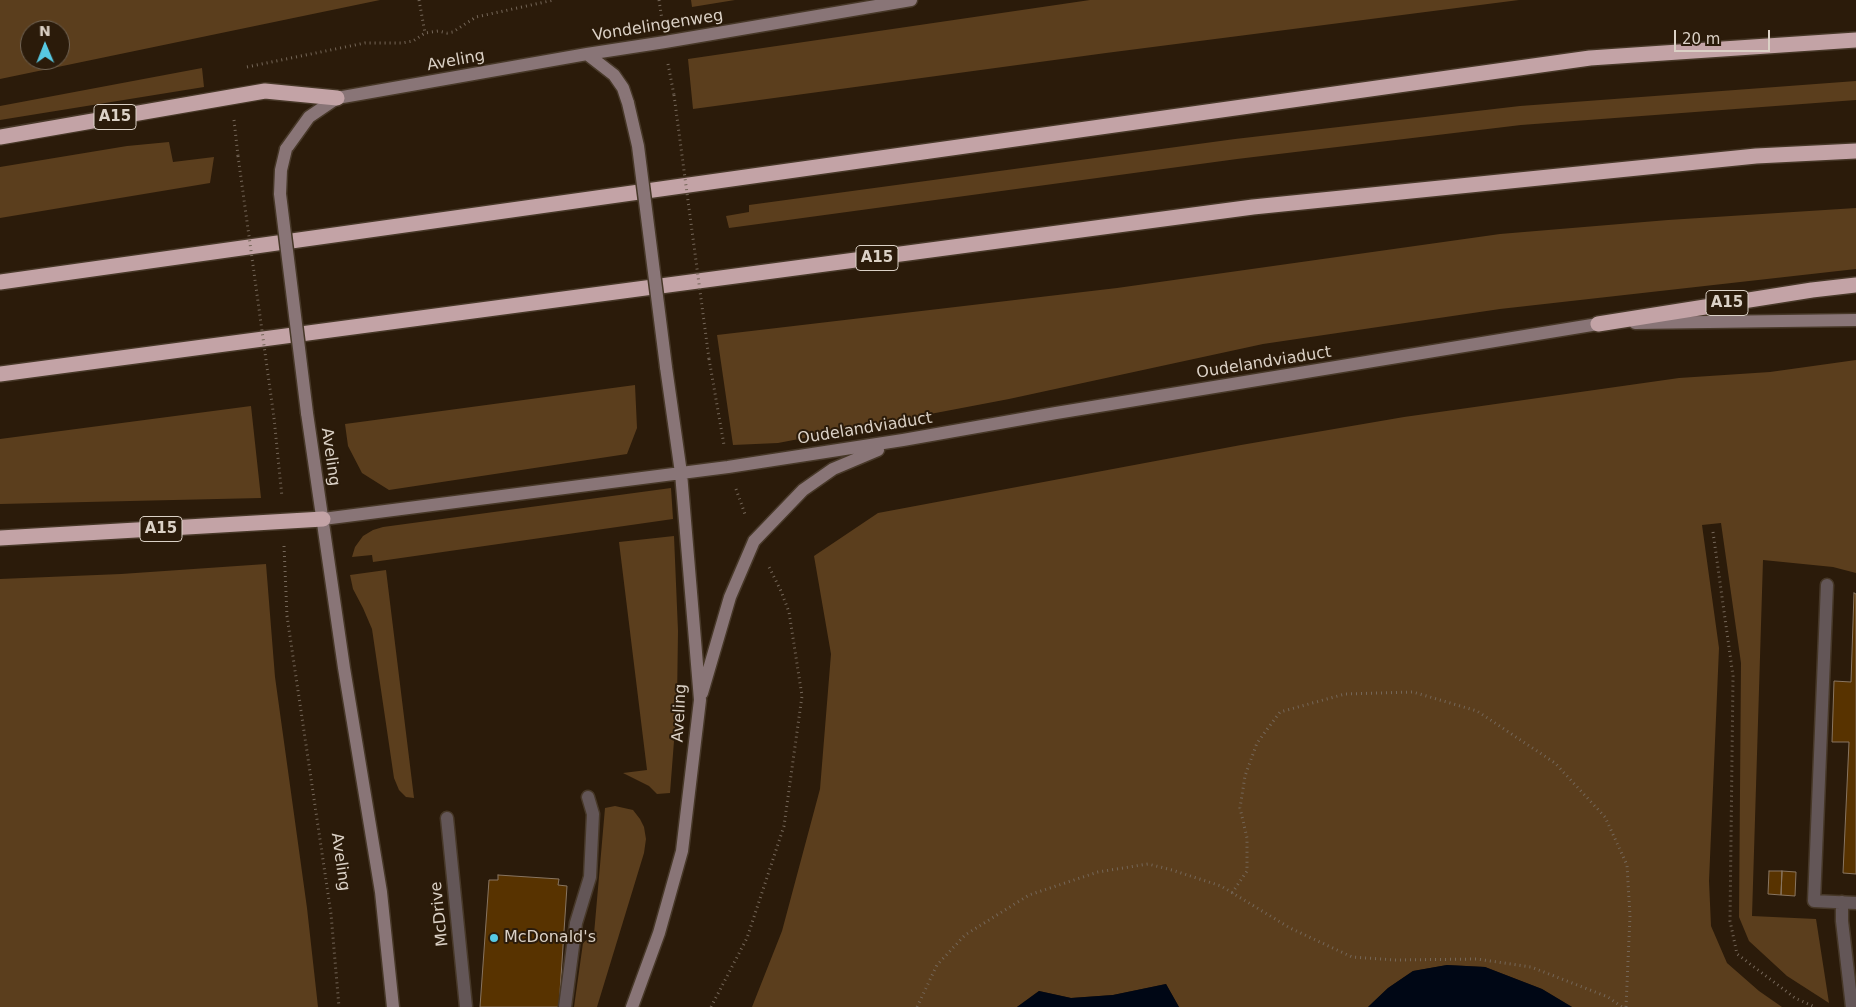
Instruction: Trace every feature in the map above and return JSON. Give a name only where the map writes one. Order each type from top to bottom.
[{"type":"highway","points":[[0,282],[1590,58],[1856,40]]},
{"type":"highway","name":"A15","points":[[0,137],[265,91],[337,98]]},
{"type":"highway","name":"A15","points":[[0,374],[1254,207],[1756,156],[1856,151]]},
{"type":"highway","name":"A15","points":[[1756,156],[1856,159]]},
{"type":"highway","name":"A15","points":[[1598,324],[1812,290],[1856,285]]},
{"type":"highway","name":"A15","points":[[0,538],[284,523],[323,519]]},
{"type":"main road","name":"Vondelingenweg","points":[[587,54],[911,0]]},
{"type":"main road","name":"Aveling","points":[[393,1007],[381,892],[344,668],[307,413],[280,194],[281,170],[286,149],[309,117],[337,98],[587,54],[614,75],[624,88],[638,146],[681,473],[700,700],[682,851],[659,933],[632,1007]]},
{"type":"main road","name":"Oudelandviaduct","points":[[681,473],[903,440],[1066,411],[1598,324],[1856,320]]},
{"type":"main road","points":[[700,700],[730,598],[754,541],[803,490],[833,469],[860,456],[903,440]]},
{"type":"main road","points":[[323,519],[681,473]]},
{"type":"lane","points":[[1827,585],[1814,901],[1856,903]]},
{"type":"lane","points":[[565,1007],[576,923],[590,877],[593,814],[588,798]]},
{"type":"lane","name":"McDrive","points":[[447,818],[466,1007]]},
{"type":"lane","points":[[1842,902],[1842,921],[1852,1007]]},
{"type":"path","points":[[419,0],[426,33]]},
{"type":"path","name":"Aveling","points":[[242,68],[365,43],[402,43],[413,41],[426,33],[438,31],[453,32],[476,18],[554,0]]},
{"type":"path","points":[[674,95],[709,359]]},
{"type":"path","name":"Aveling","points":[[238,156],[281,478],[287,616],[332,914],[339,1007]]},
{"type":"path","points":[[1713,532],[1733,676],[1730,921],[1737,954],[1795,998],[1815,1007]]},
{"type":"path","points":[[711,1007],[747,938],[784,826],[802,696],[789,612]]},
{"type":"path","points":[[1232,893],[1247,871],[1247,838],[1240,808],[1245,776],[1256,743],[1280,712],[1345,694],[1413,692],[1477,711],[1555,763],[1605,817],[1627,865],[1630,916],[1626,1007]]},
{"type":"path","points":[[917,1007],[937,965],[965,935],[1029,895],[1098,872],[1148,864],[1221,886],[1290,928],[1352,957],[1395,960],[1477,959],[1531,967],[1608,997],[1622,1007]]},
{"type":"shaded area","points":[[0,0],[380,0],[70,64],[70,20],[20,20],[20,70],[43,70],[0,79]]},
{"type":"shaded area","points":[[691,0],[735,0],[692,7]]},
{"type":"shaded area","points":[[1090,0],[1519,0],[693,109],[688,59]]},
{"type":"shaded area","points":[[202,68],[204,87],[0,120],[0,106]]},
{"type":"shaded area","points":[[1856,81],[1856,100],[1521,125],[1237,159],[729,228],[726,216],[749,212],[749,205],[1235,139],[1520,106]]},
{"type":"shaded area","points":[[169,142],[173,162],[214,157],[210,183],[0,218],[0,167],[127,146]]},
{"type":"shaded area","points":[[1856,208],[1856,269],[1500,309],[1263,344],[1009,399],[778,443],[733,445],[717,335],[1117,288],[1500,234],[1668,220]]},
{"type":"shaded area","points":[[1856,360],[1856,573],[1833,567],[1763,560],[1752,916],[1816,919],[1829,1003],[1787,976],[1749,941],[1739,917],[1741,663],[1721,523],[1702,525],[1719,648],[1709,881],[1711,926],[1727,963],[1759,991],[1782,1007],[1572,1007],[1542,989],[1485,967],[1447,965],[1413,971],[1388,988],[1368,1007],[1179,1007],[1166,984],[1113,995],[1071,998],[1039,991],[1017,1007],[752,1007],[782,931],[820,789],[831,654],[814,556],[878,513],[1241,445],[1404,417],[1679,378],[1770,372]]},
{"type":"shaded area","points":[[635,385],[637,428],[627,454],[389,490],[362,473],[348,446],[345,424]]},
{"type":"shaded area","points":[[251,406],[261,498],[0,504],[0,439]]},
{"type":"shaded area","points":[[671,488],[673,519],[373,562],[372,555],[352,557],[355,547],[363,536],[383,527]]},
{"type":"shaded area","points":[[674,536],[678,631],[677,702],[670,793],[657,794],[649,786],[623,773],[647,770],[619,542]]},
{"type":"shaded area","points":[[266,564],[275,677],[307,908],[318,1007],[0,1007],[0,579],[121,574]]},
{"type":"shaded area","points":[[386,570],[414,798],[406,797],[399,790],[394,778],[372,629],[353,589],[350,575]]},
{"type":"shaded area","points":[[615,806],[633,810],[640,819],[644,827],[646,839],[644,853],[597,1007],[574,1007],[583,943],[594,934],[605,808]]},
{"type":"shaded area","points":[[1447,965],[1485,967],[1542,989],[1572,1007],[1368,1007],[1388,988],[1413,971]]},
{"type":"shaded area","points":[[1166,984],[1179,1007],[1017,1007],[1039,991],[1071,998],[1113,995]]},
{"type":"building","points":[[1854,593],[1856,594],[1856,874],[1843,873],[1849,742],[1832,742],[1834,681],[1851,682]]},
{"type":"building","points":[[1769,871],[1782,871],[1781,895],[1768,894]]},
{"type":"building","points":[[1782,871],[1796,872],[1795,896],[1781,895]]},
{"type":"building","points":[[498,875],[559,879],[558,885],[567,886],[559,1007],[480,1007],[489,880],[498,880]]},
{"type":"place","name":"McDonald's","points":[[494,938]]}]
